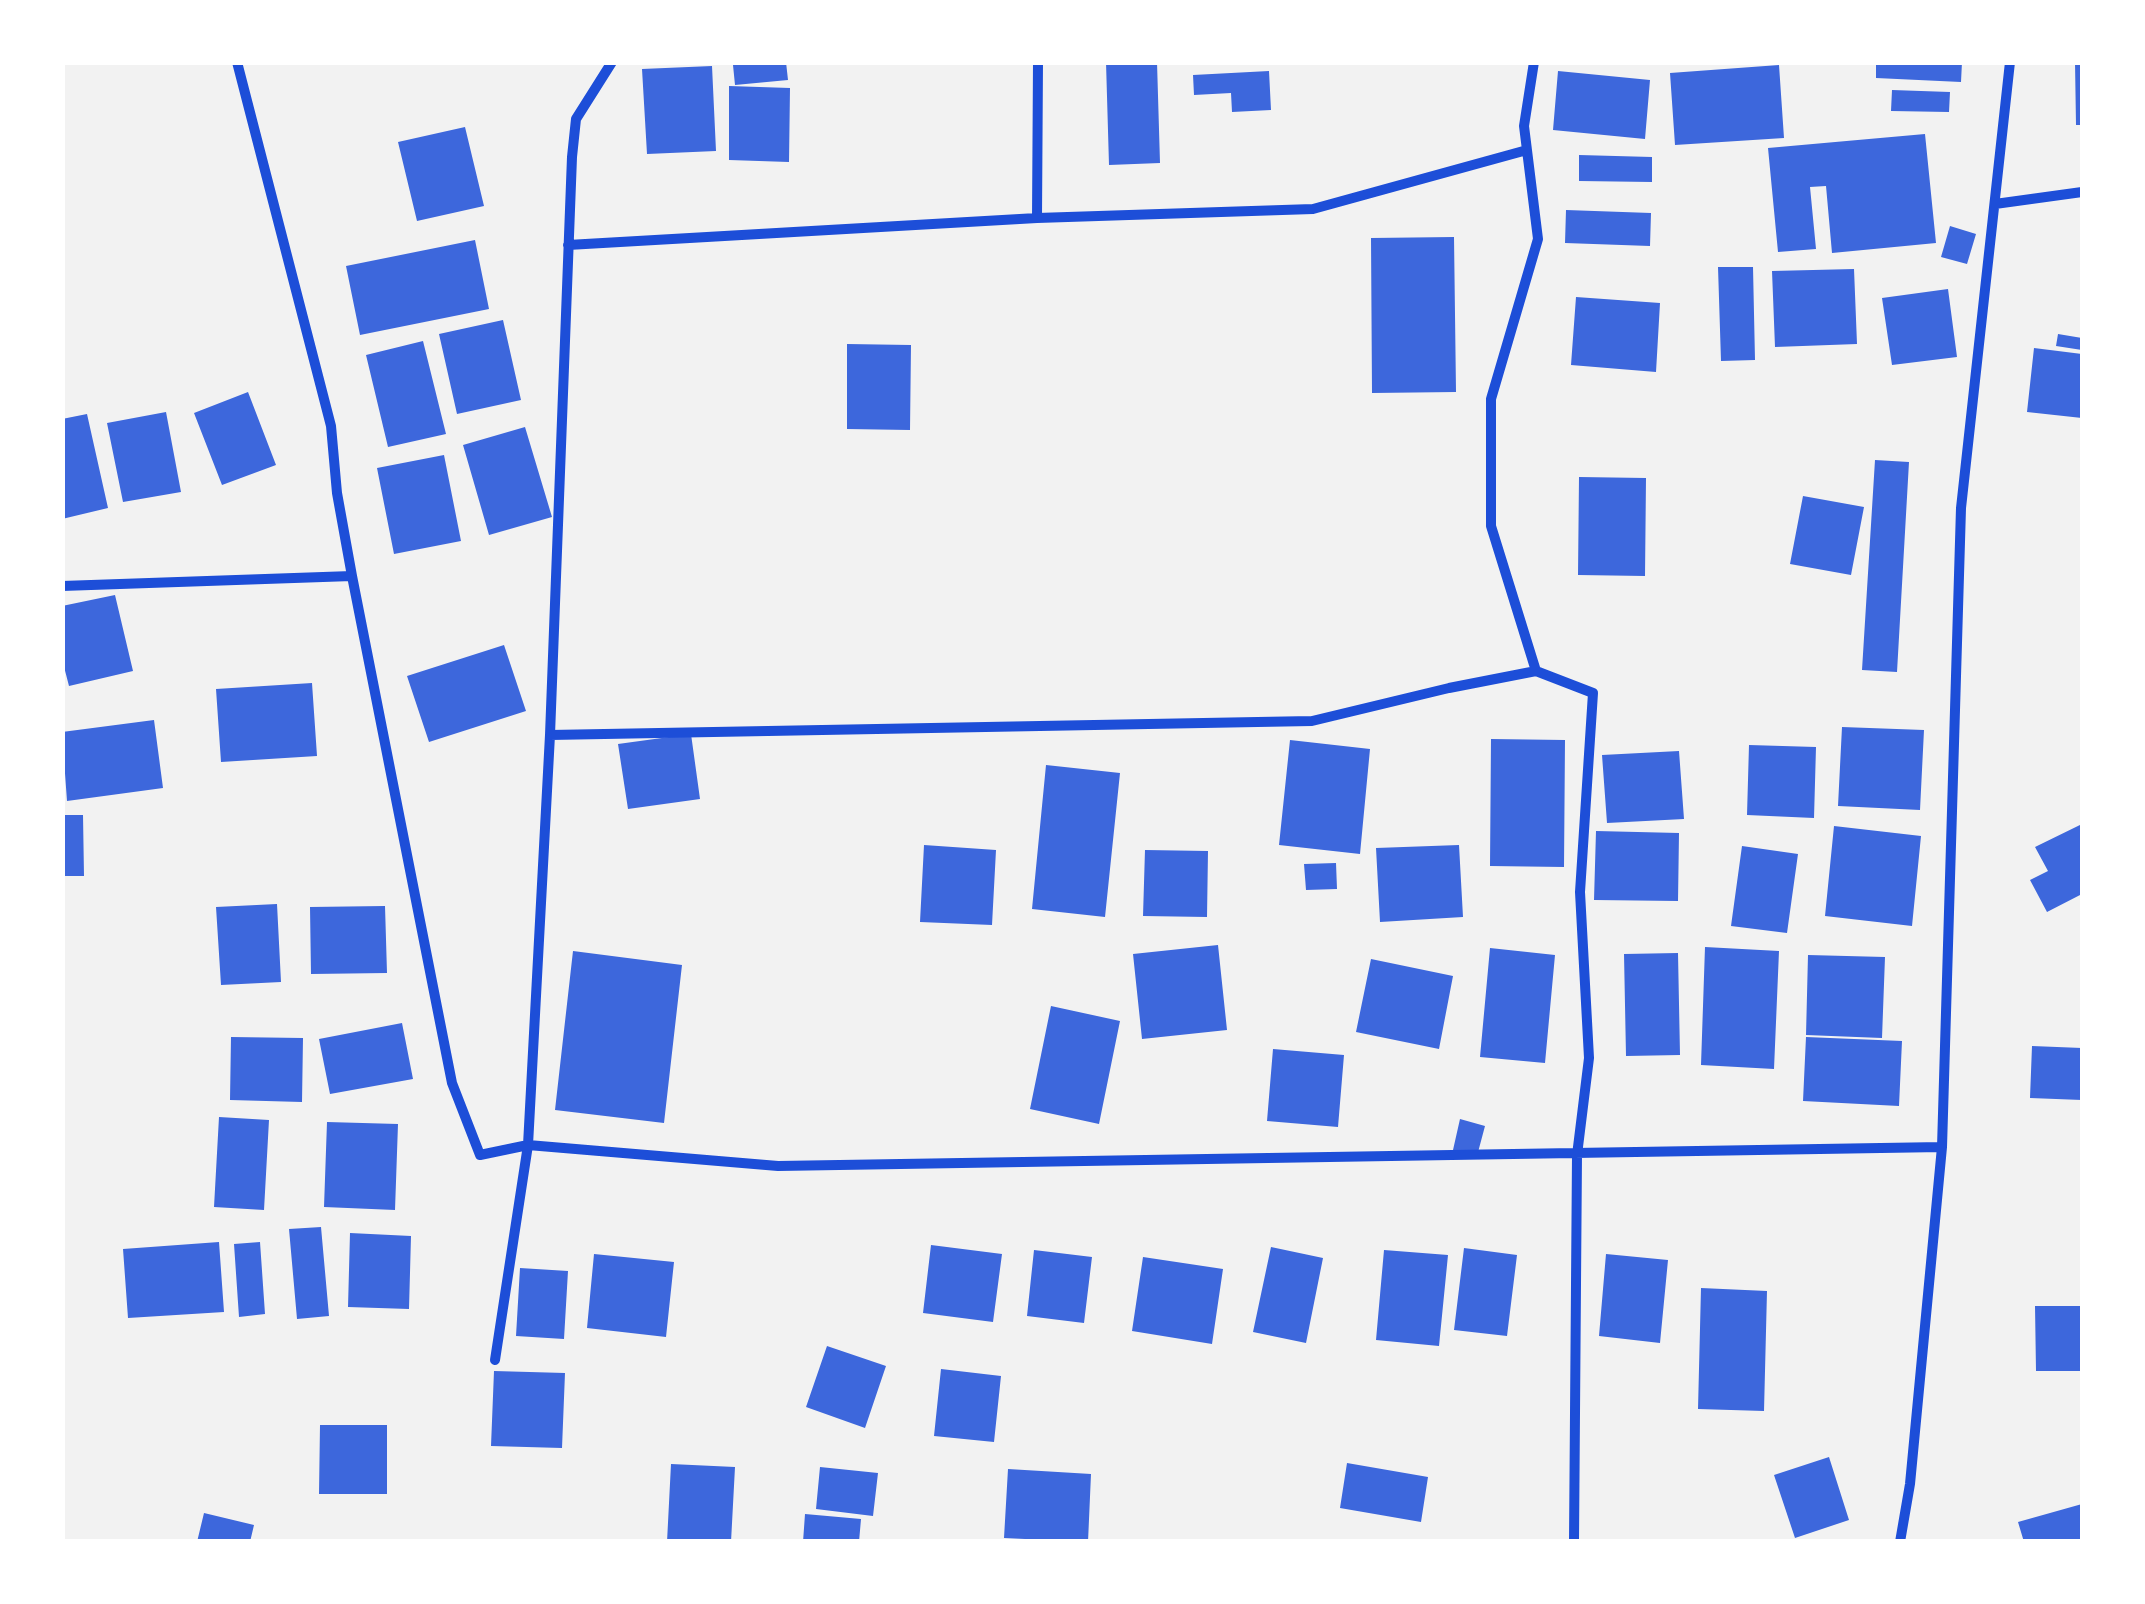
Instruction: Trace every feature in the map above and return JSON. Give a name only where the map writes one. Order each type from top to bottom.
[{"type":"street","points":[[237,62],[330,426],[352,576],[452,1083],[480,1155],[528,1146],[778,1166],[1942,1147]]},
{"type":"street","points":[[495,1360],[528,1146],[576,119],[612,62]]},
{"type":"street","points":[[1037,218],[1038,62]]},
{"type":"street","points":[[1534,62],[1524,126],[1538,239],[1492,399],[1492,526],[1536,671]]},
{"type":"street","points":[[1900,1542],[1910,1484],[1942,1147],[1961,508],[2010,62]]},
{"type":"street","points":[[568,246],[1037,218],[1313,209],[1526,150]]},
{"type":"street","points":[[1995,204],[2082,192]]},
{"type":"street","points":[[62,586],[352,576]]},
{"type":"street","points":[[550,735],[1312,721],[1536,671],[1593,693],[1580,892],[1589,1058],[1576,1155],[1574,1542]]},
{"type":"building","points":[[786,62],[788,80],[735,85],[733,65]]},
{"type":"building","points":[[1106,62],[1157,62],[1160,163],[1109,165]]},
{"type":"building","points":[[1876,62],[1962,62],[1961,82],[1876,78]]},
{"type":"building","points":[[2075,62],[2082,62],[2082,125],[2076,125]]},
{"type":"building","points":[[1779,65],[1784,138],[1675,145],[1670,73]]},
{"type":"building","points":[[712,66],[716,151],[647,154],[642,69]]},
{"type":"building","points":[[1269,71],[1271,110],[1232,112],[1231,93],[1194,95],[1193,75]]},
{"type":"building","points":[[1558,71],[1650,80],[1645,139],[1553,130]]},
{"type":"building","points":[[729,86],[790,88],[789,162],[729,160]]},
{"type":"building","points":[[1892,90],[1950,92],[1949,112],[1891,111]]},
{"type":"building","points":[[465,127],[484,206],[417,221],[398,142]]},
{"type":"building","points":[[1925,134],[1936,243],[1832,253],[1826,186],[1810,187],[1816,249],[1778,252],[1768,148]]},
{"type":"building","points":[[1579,155],[1652,157],[1652,182],[1579,181]]},
{"type":"building","points":[[1566,210],[1651,213],[1650,246],[1565,243]]},
{"type":"building","points":[[1950,226],[1976,234],[1967,264],[1941,257]]},
{"type":"building","points":[[1454,237],[1456,392],[1372,393],[1371,238]]},
{"type":"building","points":[[475,240],[489,309],[360,335],[346,266]]},
{"type":"building","points":[[1718,267],[1753,267],[1755,360],[1721,361]]},
{"type":"building","points":[[1854,269],[1857,344],[1775,347],[1772,271]]},
{"type":"building","points":[[1948,289],[1957,357],[1892,365],[1882,298]]},
{"type":"building","points":[[1576,297],[1660,303],[1656,372],[1571,365]]},
{"type":"building","points":[[503,320],[521,400],[457,414],[439,334]]},
{"type":"building","points":[[2058,334],[2082,338],[2082,350],[2056,346]]},
{"type":"building","points":[[423,341],[446,434],[388,447],[366,355]]},
{"type":"building","points":[[847,344],[911,345],[910,430],[847,429]]},
{"type":"building","points":[[2034,348],[2082,354],[2082,418],[2027,412]]},
{"type":"building","points":[[248,392],[276,465],[222,485],[194,413]]},
{"type":"building","points":[[166,412],[181,492],[123,502],[107,423]]},
{"type":"building","points":[[87,414],[108,508],[62,519],[62,419]]},
{"type":"building","points":[[525,427],[552,517],[489,535],[463,445]]},
{"type":"building","points":[[444,455],[461,541],[394,554],[377,468]]},
{"type":"building","points":[[1875,460],[1909,462],[1897,672],[1862,670]]},
{"type":"building","points":[[1579,477],[1646,478],[1645,576],[1578,575]]},
{"type":"building","points":[[1803,496],[1864,507],[1851,575],[1790,564]]},
{"type":"building","points":[[115,595],[133,671],[69,686],[62,659],[62,606]]},
{"type":"building","points":[[504,645],[526,711],[429,742],[407,676]]},
{"type":"building","points":[[312,683],[317,756],[221,762],[216,689]]},
{"type":"building","points":[[154,720],[163,788],[67,801],[62,732]]},
{"type":"building","points":[[1842,727],[1924,730],[1920,810],[1838,806]]},
{"type":"building","points":[[691,734],[700,799],[628,809],[618,744]]},
{"type":"building","points":[[1491,739],[1565,740],[1564,867],[1490,866]]},
{"type":"building","points":[[1290,740],[1370,749],[1360,854],[1279,845]]},
{"type":"building","points":[[1749,745],[1816,747],[1814,818],[1747,815]]},
{"type":"building","points":[[1679,751],[1684,819],[1607,823],[1602,755]]},
{"type":"building","points":[[1046,765],[1120,773],[1105,917],[1032,909]]},
{"type":"building","points":[[62,815],[83,815],[84,876],[62,876]]},
{"type":"building","points":[[2082,824],[2082,894],[2047,912],[2030,880],[2048,871],[2035,847]]},
{"type":"building","points":[[1834,826],[1921,836],[1912,926],[1825,916]]},
{"type":"building","points":[[1596,831],[1679,833],[1678,901],[1594,900]]},
{"type":"building","points":[[924,845],[996,850],[992,925],[920,922]]},
{"type":"building","points":[[1459,845],[1463,917],[1380,922],[1376,848]]},
{"type":"building","points":[[1742,846],[1798,854],[1787,933],[1731,926]]},
{"type":"building","points":[[1145,850],[1208,851],[1207,917],[1143,916]]},
{"type":"building","points":[[1336,863],[1337,889],[1306,890],[1304,864]]},
{"type":"building","points":[[277,904],[281,982],[221,985],[216,907]]},
{"type":"building","points":[[385,906],[387,973],[311,974],[310,907]]},
{"type":"building","points":[[1218,945],[1227,1030],[1142,1039],[1133,954]]},
{"type":"building","points":[[1705,947],[1779,951],[1774,1069],[1701,1065]]},
{"type":"building","points":[[1490,948],[1555,955],[1545,1063],[1480,1057]]},
{"type":"building","points":[[573,951],[682,965],[664,1123],[555,1110]]},
{"type":"building","points":[[1678,953],[1680,1055],[1626,1056],[1624,954]]},
{"type":"building","points":[[1808,955],[1885,957],[1882,1038],[1806,1035]]},
{"type":"building","points":[[1371,959],[1453,976],[1439,1049],[1356,1032]]},
{"type":"building","points":[[1051,1006],[1120,1021],[1099,1124],[1030,1109]]},
{"type":"building","points":[[402,1023],[413,1079],[330,1094],[319,1039]]},
{"type":"building","points":[[231,1037],[303,1038],[302,1102],[230,1100]]},
{"type":"building","points":[[1806,1037],[1902,1041],[1899,1106],[1803,1101]]},
{"type":"building","points":[[2032,1046],[2082,1048],[2082,1100],[2030,1098]]},
{"type":"building","points":[[1273,1049],[1344,1055],[1338,1127],[1267,1121]]},
{"type":"building","points":[[219,1117],[269,1120],[264,1210],[214,1207]]},
{"type":"building","points":[[1460,1119],[1485,1126],[1477,1156],[1453,1150]]},
{"type":"building","points":[[327,1122],[398,1124],[395,1210],[324,1207]]},
{"type":"building","points":[[321,1227],[329,1316],[297,1319],[289,1229]]},
{"type":"building","points":[[350,1233],[411,1236],[409,1309],[348,1307]]},
{"type":"building","points":[[219,1242],[224,1312],[128,1318],[123,1249]]},
{"type":"building","points":[[260,1242],[265,1314],[239,1317],[234,1244]]},
{"type":"building","points":[[931,1245],[1002,1254],[993,1322],[923,1313]]},
{"type":"building","points":[[1271,1247],[1323,1258],[1306,1343],[1253,1332]]},
{"type":"building","points":[[1464,1248],[1517,1255],[1507,1336],[1454,1330]]},
{"type":"building","points":[[1034,1250],[1092,1257],[1084,1323],[1027,1316]]},
{"type":"building","points":[[1384,1250],[1448,1255],[1439,1346],[1376,1340]]},
{"type":"building","points":[[594,1254],[674,1262],[666,1337],[587,1328]]},
{"type":"building","points":[[1606,1254],[1668,1260],[1660,1343],[1599,1336]]},
{"type":"building","points":[[1143,1257],[1223,1269],[1212,1344],[1132,1331]]},
{"type":"building","points":[[520,1268],[568,1271],[564,1339],[516,1336]]},
{"type":"building","points":[[1701,1288],[1767,1291],[1764,1411],[1698,1409]]},
{"type":"building","points":[[2035,1306],[2082,1306],[2082,1371],[2036,1371]]},
{"type":"building","points":[[827,1346],[886,1366],[865,1428],[806,1407]]},
{"type":"building","points":[[941,1369],[1001,1376],[994,1442],[934,1436]]},
{"type":"building","points":[[494,1371],[565,1373],[562,1448],[491,1446]]},
{"type":"building","points":[[320,1425],[387,1425],[387,1494],[319,1494]]},
{"type":"building","points":[[1829,1457],[1849,1520],[1795,1538],[1774,1475]]},
{"type":"building","points":[[1347,1463],[1428,1477],[1421,1522],[1340,1508]]},
{"type":"building","points":[[671,1464],[735,1467],[731,1542],[667,1542]]},
{"type":"building","points":[[820,1467],[878,1473],[873,1516],[816,1509]]},
{"type":"building","points":[[1008,1469],[1091,1474],[1088,1542],[1004,1538]]},
{"type":"building","points":[[2082,1504],[2082,1542],[2024,1542],[2018,1522]]},
{"type":"building","points":[[204,1513],[254,1525],[250,1542],[197,1542]]},
{"type":"building","points":[[805,1514],[861,1519],[859,1542],[803,1542]]}]
